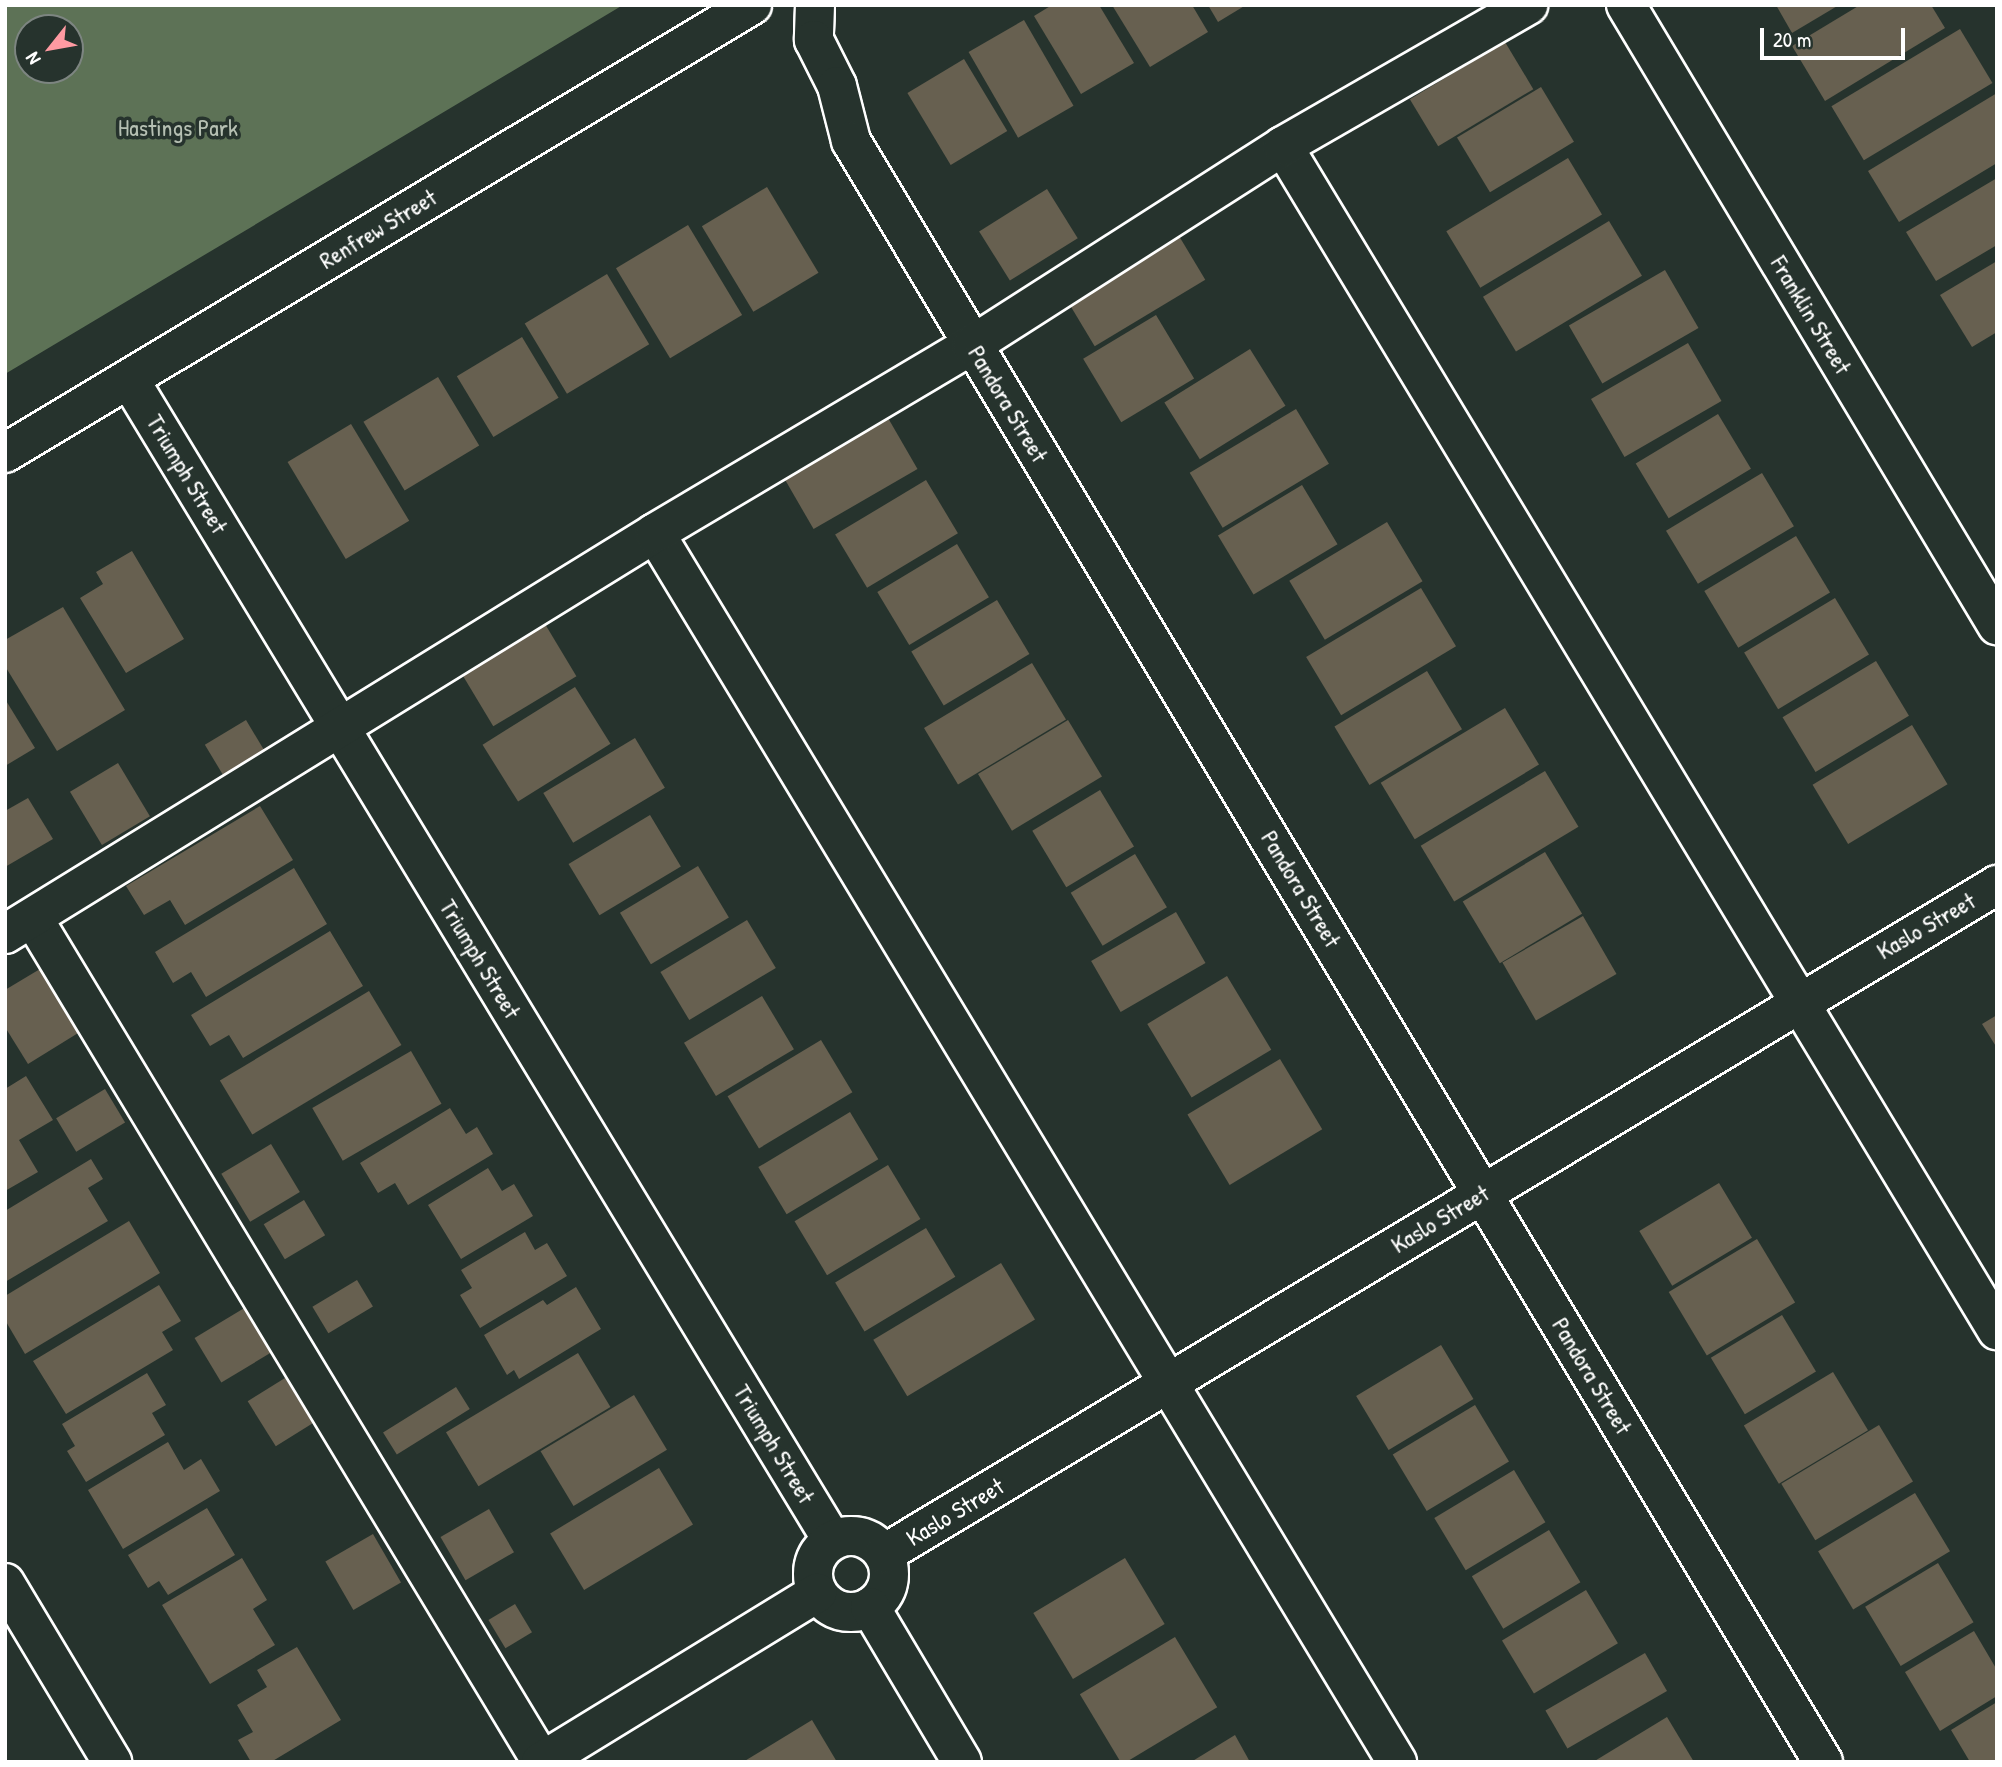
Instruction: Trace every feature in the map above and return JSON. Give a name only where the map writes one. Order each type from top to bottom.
[{"type":"street","name":"Renfrew Street","points":[[5,453],[752,5]]},
{"type":"street","name":"Pandora Street","points":[[815,5],[814,40],[837,86],[851,141],[1822,1762]]},
{"type":"street","points":[[817,1592],[541,1762],[19,926],[655,533],[972,345],[1283,146],[1528,5]]},
{"type":"street","name":"Franklin Street","points":[[1626,5],[1997,625]]},
{"type":"street","points":[[1283,146],[1997,1330]]},
{"type":"street","name":"Triumph Street","points":[[130,379],[832,1540]]},
{"type":"street","points":[[655,533],[1396,1762]]},
{"type":"street","name":"Kaslo Street","points":[[884,1554],[1798,1000],[1997,885]]},
{"type":"street","points":[[855,1535],[876,1545],[884,1554],[890,1577],[886,1589],[870,1608],[846,1612],[835,1609],[817,1592],[813,1582],[815,1558],[832,1540],[855,1535]]},
{"type":"street","points":[[5,1583],[112,1762]]},
{"type":"street","points":[[870,1608],[962,1762]]},
{"type":"green space","name":"Hastings Park","points":[[5,5],[623,5],[5,374]]},
{"type":"building","points":[[1052,5],[1099,5],[1134,63],[1081,94],[1034,16]]},
{"type":"building","points":[[1112,5],[1192,5],[1208,32],[1150,67]]},
{"type":"building","points":[[1208,5],[1246,5],[1218,22]]},
{"type":"building","points":[[1776,5],[1839,5],[1792,33]]},
{"type":"building","points":[[1860,5],[1931,5],[1945,28],[1825,101],[1792,46]]},
{"type":"building","points":[[1024,20],[1074,106],[1018,138],[969,52]]},
{"type":"building","points":[[1960,29],[1992,83],[1864,160],[1831,106]]},
{"type":"building","points":[[1505,42],[1533,89],[1438,146],[1410,99]]},
{"type":"building","points":[[964,59],[1007,131],[951,165],[907,93]]},
{"type":"building","points":[[1541,87],[1574,142],[1490,192],[1457,137]]},
{"type":"building","points":[[1997,93],[1997,163],[1899,222],[1868,171]]},
{"type":"building","points":[[1568,158],[1602,215],[1480,288],[1446,231]]},
{"type":"building","points":[[1997,178],[1997,245],[1936,281],[1906,232]]},
{"type":"building","points":[[767,187],[819,273],[753,312],[702,226]]},
{"type":"building","points":[[1047,189],[1078,238],[1010,281],[979,231]]},
{"type":"building","points":[[1609,221],[1642,276],[1516,352],[1483,297]]},
{"type":"building","points":[[688,225],[742,315],[670,358],[616,268]]},
{"type":"building","points":[[1179,236],[1205,280],[1095,346],[1068,302]]},
{"type":"building","points":[[1997,261],[1997,332],[1972,347],[1940,295]]},
{"type":"building","points":[[1665,270],[1698,328],[1602,384],[1569,326]]},
{"type":"building","points":[[607,274],[649,344],[567,394],[525,323]]},
{"type":"building","points":[[1156,315],[1194,378],[1121,422],[1083,359]]},
{"type":"building","points":[[522,337],[559,398],[493,437],[457,376]]},
{"type":"building","points":[[1688,343],[1722,401],[1625,457],[1591,399]]},
{"type":"building","points":[[1250,349],[1286,406],[1200,459],[1164,403]]},
{"type":"building","points":[[438,377],[479,446],[405,490],[363,422]]},
{"type":"building","points":[[1296,409],[1329,464],[1223,528],[1190,473]]},
{"type":"building","points":[[1718,414],[1751,469],[1669,518],[1636,463]]},
{"type":"building","points":[[888,418],[918,469],[814,529],[784,478]]},
{"type":"building","points":[[351,424],[409,521],[346,559],[288,462]]},
{"type":"building","points":[[1762,473],[1794,526],[1698,584],[1666,531]]},
{"type":"building","points":[[926,480],[958,533],[867,588],[835,535]]},
{"type":"building","points":[[1302,485],[1338,544],[1254,595],[1218,535]]},
{"type":"building","points":[[1387,522],[1423,581],[1325,640],[1289,581]]},
{"type":"building","points":[[1796,536],[1830,593],[1738,648],[1704,591]]},
{"type":"building","points":[[957,544],[989,597],[909,645],[877,592]]},
{"type":"building","points":[[132,551],[184,639],[126,673],[80,598],[103,584],[96,572]]},
{"type":"building","points":[[1421,588],[1456,646],[1341,715],[1306,657]]},
{"type":"building","points":[[1835,598],[1869,655],[1778,709],[1744,653]]},
{"type":"building","points":[[997,600],[1029,654],[944,706],[911,652]]},
{"type":"building","points":[[63,607],[125,710],[57,751],[5,666],[5,640]]},
{"type":"building","points":[[545,624],[576,676],[493,726],[462,674]]},
{"type":"building","points":[[1876,661],[1909,716],[1816,772],[1783,717]]},
{"type":"building","points":[[1032,663],[1066,720],[958,784],[924,728]]},
{"type":"building","points":[[1427,671],[1462,729],[1369,785],[1334,727]]},
{"type":"building","points":[[575,687],[611,744],[518,802],[483,745]]},
{"type":"building","points":[[5,699],[35,748],[5,766]]},
{"type":"building","points":[[1505,708],[1539,765],[1415,839],[1381,783]]},
{"type":"building","points":[[246,720],[264,750],[223,775],[205,745]]},
{"type":"building","points":[[1068,720],[1102,777],[1012,831],[978,774]]},
{"type":"building","points":[[1912,725],[1948,784],[1848,844],[1813,785]]},
{"type":"building","points":[[635,738],[665,788],[573,843],[543,793]]},
{"type":"building","points":[[118,763],[150,816],[102,845],[70,792]]},
{"type":"building","points":[[1545,771],[1578,827],[1454,901],[1421,846]]},
{"type":"building","points":[[1100,790],[1134,847],[1066,887],[1032,831]]},
{"type":"building","points":[[28,798],[53,839],[5,867],[5,811]]},
{"type":"building","points":[[260,806],[293,860],[185,925],[170,900],[144,915],[126,886]]},
{"type":"building","points":[[650,815],[681,866],[599,915],[569,864]]},
{"type":"building","points":[[1545,852],[1582,914],[1500,963],[1463,901]]},
{"type":"building","points":[[1135,854],[1167,907],[1103,946],[1071,893]]},
{"type":"building","points":[[698,866],[729,917],[651,964],[620,913]]},
{"type":"building","points":[[294,868],[327,924],[206,997],[191,972],[173,983],[155,952]]},
{"type":"building","points":[[1176,912],[1206,963],[1121,1012],[1091,961]]},
{"type":"building","points":[[1583,916],[1616,974],[1536,1021],[1502,962]]},
{"type":"building","points":[[747,920],[776,968],[689,1020],[660,972]]},
{"type":"building","points":[[330,931],[363,986],[243,1058],[229,1035],[210,1046],[191,1015]]},
{"type":"building","points":[[45,966],[83,1030],[28,1064],[5,1027],[5,990]]},
{"type":"building","points":[[1227,976],[1271,1050],[1192,1098],[1147,1024]]},
{"type":"building","points":[[369,991],[401,1045],[252,1135],[220,1081]]},
{"type":"building","points":[[762,996],[794,1049],[716,1096],[684,1043]]},
{"type":"building","points":[[1997,1015],[1997,1048],[1982,1024]]},
{"type":"building","points":[[821,1040],[852,1092],[759,1148],[728,1096]]},
{"type":"building","points":[[411,1051],[442,1104],[343,1161],[312,1108]]},
{"type":"building","points":[[1280,1059],[1322,1129],[1230,1185],[1187,1115]]},
{"type":"building","points":[[26,1076],[53,1120],[19,1140],[38,1172],[5,1191],[5,1089]]},
{"type":"building","points":[[105,1089],[125,1122],[76,1152],[56,1118]]},
{"type":"building","points":[[450,1108],[466,1134],[477,1127],[493,1154],[408,1205],[395,1183],[378,1193],[360,1163]]},
{"type":"building","points":[[850,1112],[878,1159],[787,1214],[758,1167]]},
{"type":"building","points":[[271,1144],[300,1192],[250,1222],[221,1174]]},
{"type":"building","points":[[91,1159],[103,1179],[88,1188],[108,1221],[5,1282],[5,1211]]},
{"type":"building","points":[[888,1165],[920,1219],[827,1275],[795,1221]]},
{"type":"building","points":[[488,1168],[502,1191],[514,1184],[533,1216],[461,1259],[428,1205]]},
{"type":"building","points":[[1719,1183],[1752,1238],[1672,1286],[1639,1231]]},
{"type":"building","points":[[304,1200],[325,1235],[285,1259],[264,1224]]},
{"type":"building","points":[[129,1221],[160,1273],[25,1354],[5,1320],[5,1296]]},
{"type":"building","points":[[926,1228],[955,1277],[864,1331],[835,1283]]},
{"type":"building","points":[[525,1232],[535,1250],[547,1243],[567,1276],[480,1328],[460,1295],[472,1288],[461,1270]]},
{"type":"building","points":[[1757,1239],[1795,1302],[1707,1355],[1669,1292]]},
{"type":"building","points":[[1001,1263],[1035,1320],[907,1396],[873,1340]]},
{"type":"building","points":[[357,1280],[373,1307],[328,1333],[312,1307]]},
{"type":"building","points":[[159,1285],[181,1321],[162,1332],[173,1350],[66,1414],[33,1361]]},
{"type":"building","points":[[576,1287],[601,1329],[519,1379],[514,1370],[507,1375],[484,1335],[543,1300],[547,1305]]},
{"type":"building","points":[[246,1307],[273,1352],[221,1382],[195,1338]]},
{"type":"building","points":[[1782,1315],[1816,1372],[1745,1414],[1711,1358]]},
{"type":"building","points":[[1441,1345],[1473,1399],[1389,1450],[1356,1396]]},
{"type":"building","points":[[578,1353],[610,1407],[478,1486],[446,1432]]},
{"type":"building","points":[[1833,1372],[1868,1430],[1779,1484],[1744,1426]]},
{"type":"building","points":[[147,1373],[166,1405],[152,1413],[165,1435],[86,1482],[67,1451],[75,1446],[62,1424]]},
{"type":"building","points":[[285,1378],[313,1423],[276,1446],[248,1401]]},
{"type":"building","points":[[456,1387],[470,1409],[397,1455],[383,1433]]},
{"type":"building","points":[[634,1395],[667,1450],[574,1506],[541,1451]]},
{"type":"building","points":[[1475,1405],[1509,1462],[1427,1511],[1393,1454]]},
{"type":"building","points":[[1879,1425],[1913,1482],[1815,1540],[1781,1484]]},
{"type":"building","points":[[168,1442],[184,1470],[201,1459],[220,1491],[123,1549],[88,1490]]},
{"type":"building","points":[[659,1468],[693,1525],[584,1590],[550,1533]]},
{"type":"building","points":[[1514,1470],[1545,1522],[1466,1570],[1434,1518]]},
{"type":"building","points":[[1915,1493],[1950,1551],[1853,1609],[1818,1551]]},
{"type":"building","points":[[207,1508],[235,1555],[168,1595],[159,1581],[148,1588],[128,1555]]},
{"type":"building","points":[[489,1509],[514,1552],[466,1580],[441,1537]]},
{"type":"building","points":[[1549,1530],[1580,1582],[1503,1629],[1472,1576]]},
{"type":"building","points":[[373,1534],[401,1582],[353,1610],[325,1562]]},
{"type":"building","points":[[242,1558],[267,1600],[253,1609],[275,1645],[210,1684],[162,1605]]},
{"type":"building","points":[[1125,1558],[1165,1624],[1073,1679],[1033,1613]]},
{"type":"building","points":[[1938,1563],[1974,1622],[1901,1666],[1865,1607]]},
{"type":"building","points":[[1586,1590],[1618,1643],[1534,1694],[1502,1640]]},
{"type":"building","points":[[515,1604],[532,1632],[505,1648],[488,1620]]},
{"type":"building","points":[[1974,1631],[1997,1670],[1997,1696],[1940,1731],[1905,1672]]},
{"type":"building","points":[[1175,1637],[1217,1707],[1126,1762],[1121,1762],[1080,1694]]},
{"type":"building","points":[[297,1647],[341,1720],[271,1762],[251,1762],[238,1740],[253,1732],[237,1705],[267,1687],[257,1670]]},
{"type":"building","points":[[1645,1653],[1667,1691],[1567,1749],[1545,1710]]},
{"type":"building","points":[[1997,1702],[1997,1762],[1970,1762],[1951,1730]]},
{"type":"building","points":[[1667,1717],[1694,1762],[1593,1762]]},
{"type":"building","points":[[812,1720],[837,1762],[743,1762]]},
{"type":"building","points":[[1235,1735],[1250,1762],[1191,1762]]}]
